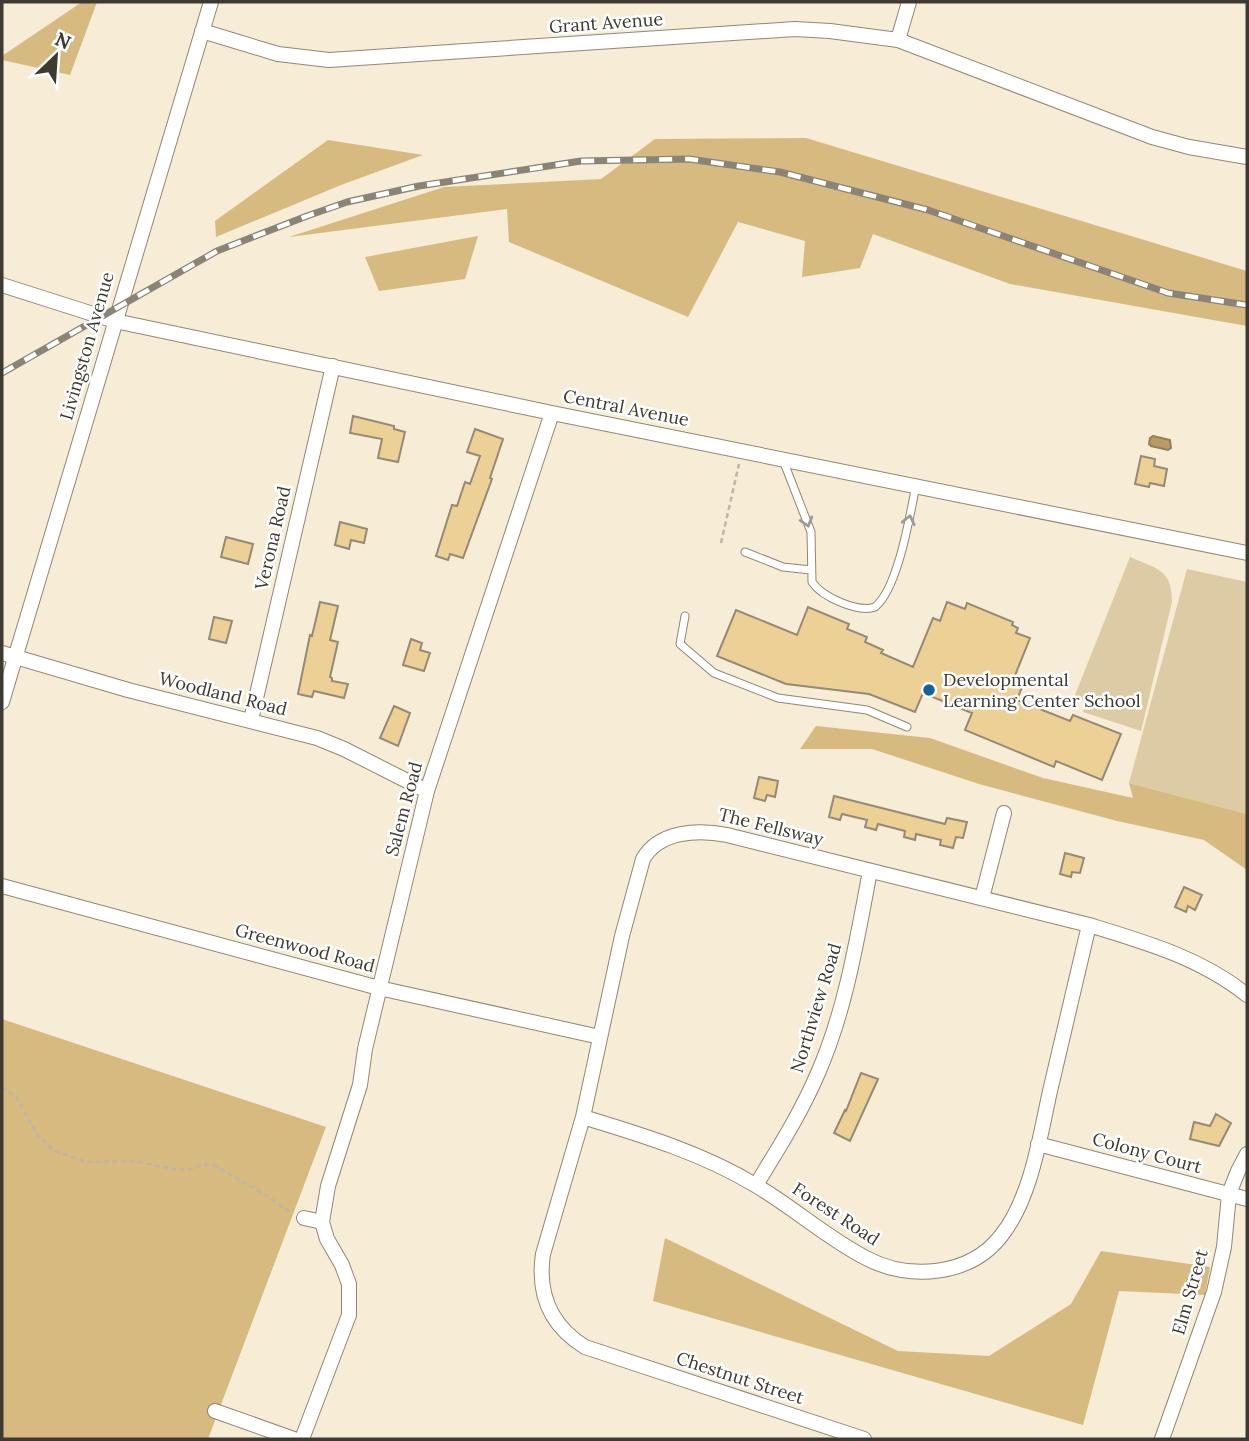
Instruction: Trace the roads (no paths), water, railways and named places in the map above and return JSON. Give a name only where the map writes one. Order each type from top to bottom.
[{"type":"street","name":"Livingston Avenue","points":[[2,702],[9,655],[211,2]]},
{"type":"street","points":[[898,40],[909,2]]},
{"type":"street","name":"Grant Avenue","points":[[202,31],[278,54],[329,60],[795,29],[830,31],[898,40],[1152,137],[1247,158]]},
{"type":"street","name":"Central Avenue","points":[[2,285],[114,321],[552,413],[1247,553]]},
{"type":"street","name":"Verona Road","points":[[251,720],[333,366]]},
{"type":"street","name":"Salem Road","points":[[322,1222],[328,1186],[359,1085],[379,988],[427,791],[552,413]]},
{"type":"street","name":"Woodland Road","points":[[9,655],[177,703],[317,738],[427,791]]},
{"type":"street","points":[[982,898],[1004,813]]},
{"type":"street","name":"The Fellsway","points":[[604,1354],[578,1343],[559,1326],[546,1304],[540,1271],[583,1116],[629,910],[643,859],[649,848],[676,835],[710,831],[1089,925],[1184,957],[1212,970],[1247,995]]},
{"type":"street","name":"Northview Road","points":[[756,1185],[797,1118],[819,1072],[847,986],[870,871]]},
{"type":"street","name":"Greenwood Road","points":[[2,886],[379,988],[600,1037]]},
{"type":"street","name":"Forest Road","points":[[583,1116],[725,1168],[756,1185],[867,1259],[889,1268],[912,1271],[948,1269],[979,1256],[1002,1235],[1022,1198],[1038,1144],[1089,925]]},
{"type":"street","name":"Colony Court","points":[[1038,1144],[1247,1199]]},
{"type":"street","name":"Elm Street","points":[[1162,1439],[1213,1292],[1224,1247],[1229,1194],[1247,1154]]},
{"type":"street","points":[[302,1439],[349,1315],[349,1284],[342,1265],[327,1239],[322,1222],[304,1218]]},
{"type":"street","name":"Chestnut Street","points":[[604,1354],[864,1439]]},
{"type":"street","points":[[215,1410],[294,1439]]},
{"type":"lane","points":[[783,459],[811,531],[812,582],[826,596],[862,609],[871,609],[878,605],[889,586],[904,541],[916,485]]},
{"type":"lane","points":[[745,552],[783,567],[811,570]]},
{"type":"lane","points":[[685,615],[680,644],[714,673],[778,698],[867,710],[906,727]]},
{"type":"railway","points":[[2,373],[217,251],[307,216],[347,202],[419,186],[581,161],[689,159],[780,172],[928,210],[1168,293],[1247,305]]},
{"type":"place","name":"Developmental Learning Center School","points":[[929,690]]}]
